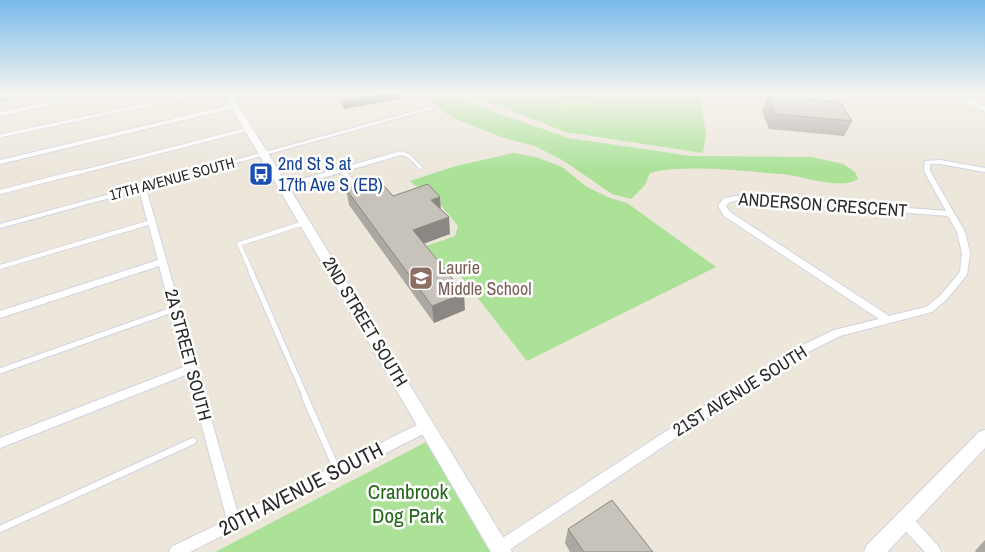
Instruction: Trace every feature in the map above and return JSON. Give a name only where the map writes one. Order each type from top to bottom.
[{"type":"main road","name":"2ND STREET SOUTH","points":[[243,119],[501,550]]},
{"type":"main road","points":[[874,552],[985,437]]},
{"type":"street","points":[[0,162],[182,119]]},
{"type":"street","name":"17TH AVENUE SOUTH","points":[[0,226],[393,119]]},
{"type":"street","points":[[284,187],[401,153],[408,155]]},
{"type":"street","name":"21ST AVENUE SOUTH","points":[[501,550],[790,356],[837,334],[929,310],[943,298],[964,273],[966,253],[961,232],[927,170],[927,162],[940,162],[985,170]]},
{"type":"street","name":"2A STREET SOUTH","points":[[142,188],[234,523]]},
{"type":"street","name":"ANDERSON CRESCENT","points":[[889,321],[727,214],[722,206],[728,200],[742,197],[950,214]]},
{"type":"street","points":[[0,315],[162,262]]},
{"type":"street","points":[[0,443],[191,368]]},
{"type":"street","name":"20TH AVENUE SOUTH","points":[[176,552],[427,426]]},
{"type":"street","points":[[905,520],[934,552]]},
{"type":"lane","points":[[0,136],[81,119]]},
{"type":"lane","points":[[0,192],[249,130]]},
{"type":"lane","points":[[408,155],[421,168]]},
{"type":"lane","points":[[342,170],[353,183],[368,179]]},
{"type":"lane","points":[[0,267],[151,222]]},
{"type":"lane","points":[[305,222],[239,244],[337,471]]},
{"type":"lane","points":[[0,370],[175,309]]},
{"type":"lane","points":[[0,529],[193,441]]},
{"type":"green space","points":[[456,119],[513,119],[569,138],[691,156],[812,157],[843,164],[855,172],[858,179],[850,182],[831,183],[780,174],[714,169],[664,170],[650,173],[645,185],[631,199],[612,194],[564,161],[535,146],[504,138]]},
{"type":"green space","points":[[532,119],[704,119],[706,133],[703,153],[565,132]]},
{"type":"green space","points":[[513,153],[536,157],[562,167],[587,187],[610,198],[627,203],[716,267],[527,361],[462,278],[456,273],[446,271],[426,246],[455,236],[458,226],[428,190],[414,185],[410,181],[456,166]]},
{"type":"green space","name":"Cranbrook Dog Park","points":[[426,442],[491,552],[215,552]]},
{"type":"building","points":[[827,119],[851,119],[852,121]]},
{"type":"building","name":"Laurie Middle School","points":[[377,178],[393,196],[428,184],[440,197],[431,200],[449,217],[413,230],[464,293],[432,306],[346,189]]},
{"type":"building","points":[[612,500],[653,552],[584,552],[568,529]]},
{"type":"place","name":"2nd St S at 17th Ave S (EB)","points":[[261,174]]},
{"type":"place","name":"Laurie Middle School","points":[[421,278]]}]
